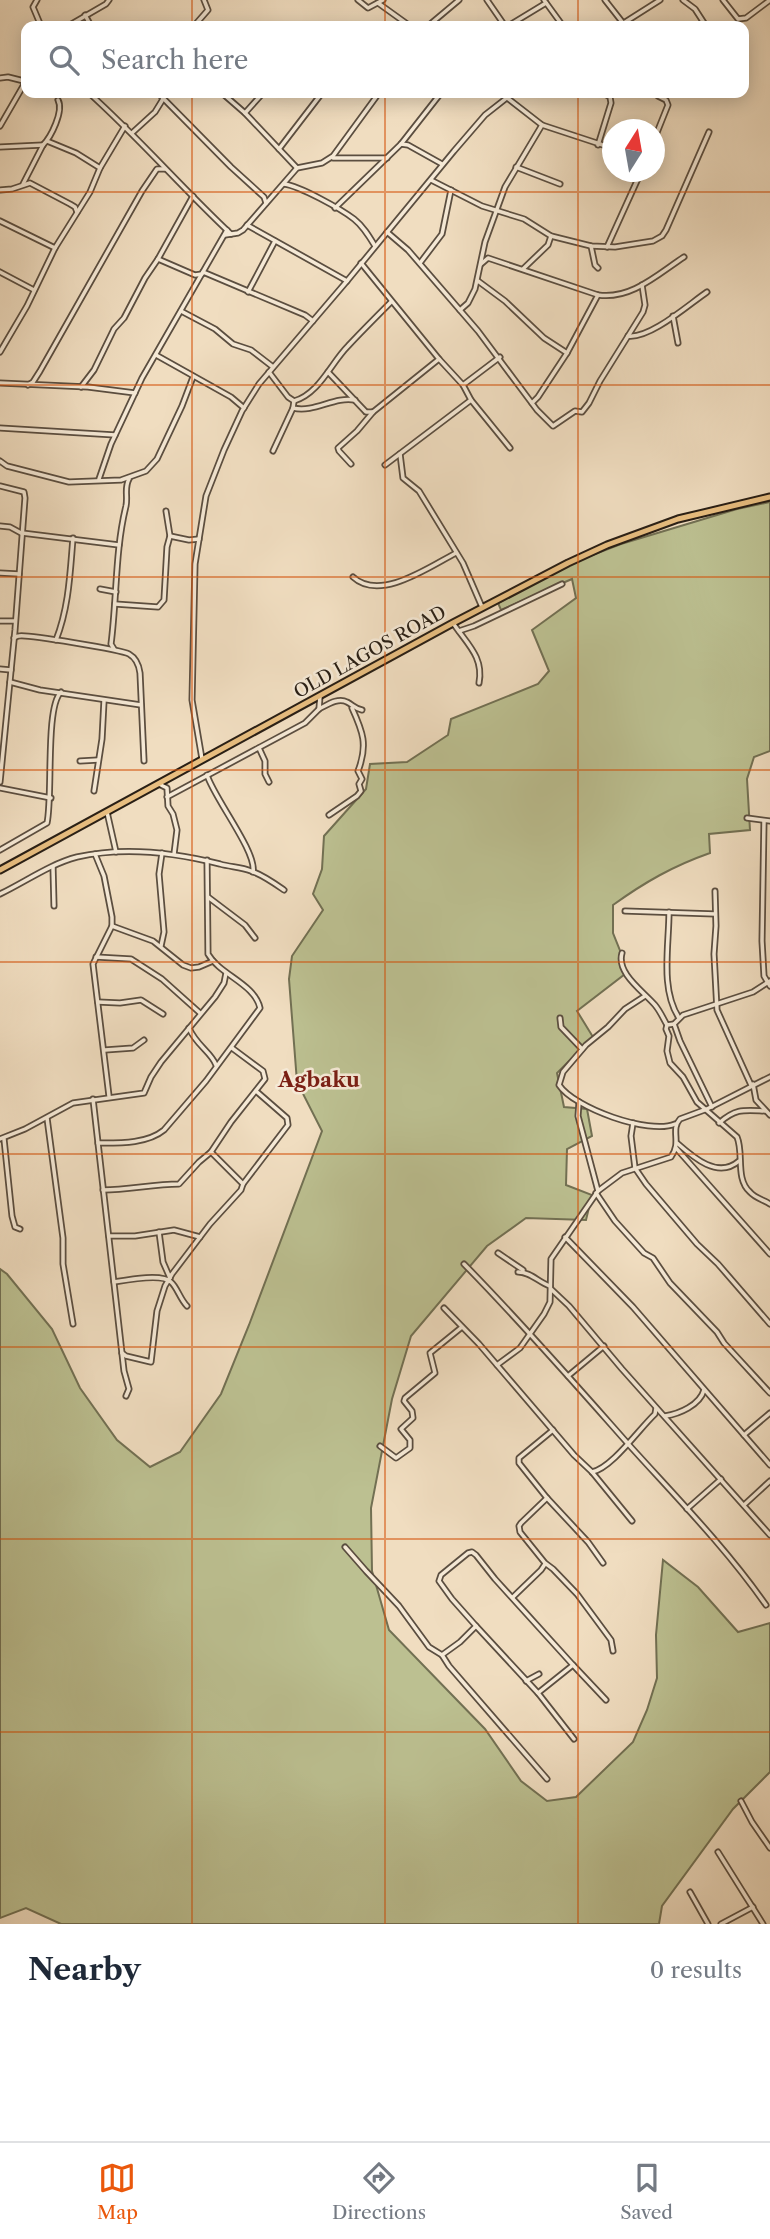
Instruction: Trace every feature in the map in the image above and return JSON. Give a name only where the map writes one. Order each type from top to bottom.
[{"type":"main road","name":"OLD LAGOS ROAD","points":[[0,870],[482,607],[568,563],[639,533],[710,510],[770,497]]},
{"type":"street","points":[[37,0],[33,7],[39,21]]},
{"type":"street","points":[[76,21],[109,0]]},
{"type":"street","points":[[198,21],[208,10],[204,0]]},
{"type":"street","points":[[358,0],[368,8],[383,0]]},
{"type":"street","points":[[434,21],[459,0]]},
{"type":"street","points":[[487,0],[503,21]]},
{"type":"street","points":[[605,0],[618,21]]},
{"type":"street","points":[[627,21],[660,0]]},
{"type":"street","points":[[683,0],[695,9],[703,21]]},
{"type":"street","points":[[723,0],[738,19],[746,18],[770,0]]},
{"type":"street","points":[[515,21],[545,1],[560,21]]},
{"type":"street","points":[[379,3],[403,21]]},
{"type":"street","points":[[85,15],[88,21]]},
{"type":"street","points":[[0,78],[9,77],[21,81]]},
{"type":"street","points":[[0,126],[21,90]]},
{"type":"street","points":[[94,98],[231,234]]},
{"type":"street","points":[[228,98],[246,113],[298,168]]},
{"type":"street","points":[[246,113],[259,98]]},
{"type":"street","points":[[279,149],[318,98]]},
{"type":"street","points":[[331,158],[375,98]]},
{"type":"street","points":[[335,208],[401,144],[436,98]]},
{"type":"street","points":[[202,759],[192,700],[192,629],[197,547],[202,513],[212,480],[244,408],[273,367],[442,164],[485,115],[505,98]]},
{"type":"street","points":[[507,98],[542,125],[602,146]]},
{"type":"street","points":[[598,145],[610,98]]},
{"type":"street","points":[[662,98],[668,105],[662,119]]},
{"type":"street","points":[[132,133],[155,112],[163,99],[264,197],[266,203]]},
{"type":"street","points":[[23,184],[61,110],[58,100]]},
{"type":"street","points":[[155,112],[170,105]]},
{"type":"street","points":[[460,310],[472,296],[478,281],[485,242],[505,187],[542,125]]},
{"type":"street","points":[[0,352],[27,306],[55,248],[90,192],[100,168],[125,127]]},
{"type":"street","points":[[430,180],[482,206],[524,219],[551,236],[591,246],[607,247],[653,241],[662,236],[709,132]]},
{"type":"street","points":[[405,139],[408,145]]},
{"type":"street","points":[[47,141],[76,153],[100,168]]},
{"type":"street","points":[[401,144],[408,145],[442,164]]},
{"type":"street","points":[[0,147],[43,145]]},
{"type":"street","points":[[225,236],[238,233],[247,225],[298,168],[331,158],[387,158]]},
{"type":"street","points":[[516,167],[560,184]]},
{"type":"street","points":[[29,385],[40,371],[142,191],[156,169],[165,169]]},
{"type":"street","points":[[291,176],[293,185]]},
{"type":"street","points":[[607,247],[636,182]]},
{"type":"street","points":[[0,190],[30,183],[75,207],[77,212]]},
{"type":"street","points":[[284,184],[293,185],[356,221],[375,246]]},
{"type":"street","points":[[420,263],[442,234],[451,189]]},
{"type":"street","points":[[87,385],[114,329],[124,318],[193,196]]},
{"type":"street","points":[[264,197],[270,198]]},
{"type":"street","points":[[0,220],[55,248]]},
{"type":"street","points":[[247,225],[347,281]]},
{"type":"street","points":[[99,479],[111,444],[135,393],[227,230]]},
{"type":"street","points":[[387,232],[420,263],[553,426],[575,411],[582,412],[589,403],[645,305],[642,285]]},
{"type":"street","points":[[523,269],[548,245],[551,236]]},
{"type":"street","points":[[248,292],[275,241]]},
{"type":"street","points":[[591,246],[598,268]]},
{"type":"street","points":[[481,264],[488,258],[598,295],[624,295],[684,257]]},
{"type":"street","points":[[158,259],[199,279]]},
{"type":"street","points":[[361,264],[463,385],[471,400],[510,448]]},
{"type":"street","points":[[0,272],[34,289]]},
{"type":"street","points":[[195,275],[203,273],[305,315],[313,321]]},
{"type":"street","points":[[478,281],[505,301],[544,338],[566,353]]},
{"type":"street","points":[[628,336],[640,336],[653,330],[707,292]]},
{"type":"street","points":[[532,403],[566,353],[598,295]]},
{"type":"street","points":[[273,451],[294,401],[308,392],[328,372],[347,346],[391,302]]},
{"type":"street","points":[[181,311],[215,329],[233,344],[251,350],[273,367]]},
{"type":"street","points":[[673,316],[678,343]]},
{"type":"street","points":[[156,355],[231,397],[244,408]]},
{"type":"street","points":[[463,385],[500,358]]},
{"type":"street","points":[[351,464],[338,448],[373,412],[439,359]]},
{"type":"street","points":[[269,372],[294,401]]},
{"type":"street","points":[[328,372],[366,412],[368,419]]},
{"type":"street","points":[[0,461],[7,466],[69,482],[121,480],[146,471],[153,466],[193,377]]},
{"type":"street","points":[[0,383],[82,387],[87,385],[135,393]]},
{"type":"street","points":[[293,408],[314,408],[346,399],[355,400]]},
{"type":"street","points":[[385,465],[471,400]]},
{"type":"street","points":[[366,412],[373,412]]},
{"type":"street","points":[[0,428],[115,435]]},
{"type":"street","points":[[102,435],[111,444]]},
{"type":"street","points":[[400,454],[403,478],[419,491],[457,553],[482,607]]},
{"type":"street","points":[[114,649],[111,643],[120,525],[126,501],[125,485],[129,477]]},
{"type":"street","points":[[121,480],[125,485]]},
{"type":"street","points":[[0,486],[24,492],[23,535],[0,782]]},
{"type":"street","points":[[115,604],[158,607],[162,604],[170,536],[166,511]]},
{"type":"street","points":[[0,526],[10,527],[23,535],[73,538],[119,545]]},
{"type":"street","points":[[170,536],[198,539]]},
{"type":"street","points":[[56,640],[66,610],[73,538]]},
{"type":"street","points":[[189,540],[197,547]]},
{"type":"street","points":[[353,577],[360,584],[383,586],[399,582],[457,553]]},
{"type":"street","points":[[0,573],[19,574]]},
{"type":"street","points":[[458,631],[562,584]]},
{"type":"street","points":[[100,589],[116,592]]},
{"type":"street","points":[[0,621],[15,621]]},
{"type":"street","points":[[453,623],[478,660],[481,669],[479,683]]},
{"type":"street","points":[[15,630],[20,635],[106,647],[131,655],[139,666],[144,761]]},
{"type":"street","points":[[13,639],[20,635]]},
{"type":"street","points":[[106,647],[111,643]]},
{"type":"street","points":[[0,669],[11,670]]},
{"type":"street","points":[[10,682],[52,692],[141,705]]},
{"type":"street","points":[[52,692],[56,697]]},
{"type":"street","points":[[0,849],[47,823],[51,799],[52,735],[56,697],[61,692]]},
{"type":"street","points":[[319,709],[320,696]]},
{"type":"street","points":[[167,797],[305,723],[319,709],[339,700],[347,702],[360,723],[364,741],[358,771],[362,779],[359,784],[361,791],[329,815]]},
{"type":"street","points":[[94,791],[104,701]]},
{"type":"street","points":[[352,708],[362,710]]},
{"type":"street","points":[[0,717],[7,717]]},
{"type":"street","points":[[259,748],[269,782]]},
{"type":"street","points":[[80,761],[99,760]]},
{"type":"street","points":[[206,775],[249,855],[254,867],[253,872]]},
{"type":"street","points":[[157,783],[167,788],[168,806],[177,830],[174,854]]},
{"type":"street","points":[[0,789],[51,799]]},
{"type":"street","points":[[107,812],[116,852]]},
{"type":"street","points":[[667,1025],[674,1024],[679,1018],[753,992],[769,983],[764,976],[762,941],[767,821],[747,818]]},
{"type":"street","points":[[0,894],[73,858],[116,852],[174,854],[207,860],[253,872],[284,890]]},
{"type":"street","points":[[161,946],[164,932],[159,874],[162,853]]},
{"type":"street","points":[[95,854],[104,876],[111,906],[112,926],[93,964],[109,1096]]},
{"type":"street","points":[[88,856],[98,863]]},
{"type":"street","points":[[98,1143],[143,1140],[158,1135],[206,1082],[259,1012],[260,1005],[252,993],[226,973],[208,954],[207,860]]},
{"type":"street","points":[[53,867],[54,906]]},
{"type":"street","points":[[715,891],[716,1005],[721,1022],[752,1085],[756,1100],[770,1115]]},
{"type":"street","points":[[209,902],[245,925],[255,938]]},
{"type":"street","points":[[625,911],[715,914]]},
{"type":"street","points":[[669,912],[667,988],[673,1009],[679,1018]]},
{"type":"street","points":[[112,926],[161,946],[176,960],[191,968],[213,961]]},
{"type":"street","points":[[622,953],[621,964],[624,971],[655,1005],[667,1025],[670,1063],[683,1077],[695,1099],[737,1137],[743,1178],[749,1191],[770,1204]]},
{"type":"street","points":[[96,957],[131,959],[152,971],[200,1013]]},
{"type":"street","points":[[20,1229],[15,1227],[12,1216],[2,1139],[47,1118],[65,1106],[109,1096],[144,1093],[155,1071],[223,985],[226,973]]},
{"type":"street","points":[[645,996],[625,1009],[563,1072],[559,1085],[568,1094],[633,1123],[658,1127],[676,1123],[680,1119],[707,1110],[770,1077]]},
{"type":"street","points":[[98,1002],[141,1000],[163,1014]]},
{"type":"street","points":[[100,1013],[108,1003]]},
{"type":"street","points":[[560,1018],[561,1027],[583,1049]]},
{"type":"street","points":[[674,1024],[712,1107]]},
{"type":"street","points":[[188,1030],[201,1048],[215,1060],[216,1067]]},
{"type":"street","points":[[105,1050],[133,1048],[144,1040]]},
{"type":"street","points":[[103,1190],[178,1184],[211,1153],[230,1122],[265,1079],[263,1071],[231,1048]]},
{"type":"street","points":[[122,1353],[151,1362],[157,1311],[169,1279],[288,1125],[287,1118],[256,1091]]},
{"type":"street","points":[[93,1099],[122,1353],[129,1389],[126,1396]]},
{"type":"street","points":[[580,1101],[578,1116],[596,1192],[615,1221],[644,1253],[653,1258],[670,1283],[770,1393]]},
{"type":"street","points":[[719,1123],[738,1111],[765,1111]]},
{"type":"street","points":[[47,1118],[63,1238],[63,1264],[73,1324]]},
{"type":"street","points":[[633,1123],[631,1136],[635,1168],[697,1244],[770,1324]]},
{"type":"street","points":[[497,1365],[520,1348],[550,1302],[551,1259],[596,1192],[611,1180],[635,1168],[671,1157],[677,1146],[676,1123]]},
{"type":"street","points":[[677,1146],[715,1168],[732,1166],[740,1159]]},
{"type":"street","points":[[677,1146],[769,1250]]},
{"type":"street","points":[[211,1153],[243,1185]]},
{"type":"street","points":[[699,1173],[705,1164]]},
{"type":"street","points":[[109,1236],[135,1236],[174,1230],[200,1237]]},
{"type":"street","points":[[159,1232],[163,1262],[169,1279],[177,1295],[187,1306]]},
{"type":"street","points":[[565,1237],[633,1307],[770,1465]]},
{"type":"street","points":[[498,1253],[551,1288],[569,1306],[770,1535]]},
{"type":"street","points":[[464,1265],[530,1334],[687,1509],[745,1575],[766,1605]]},
{"type":"street","points":[[518,1272],[524,1272]]},
{"type":"street","points":[[114,1282],[169,1279]]},
{"type":"street","points":[[444,1308],[592,1472],[632,1521]]},
{"type":"street","points":[[380,1446],[396,1458],[410,1448],[410,1440],[401,1429],[413,1418],[405,1398],[435,1373],[430,1353],[462,1327]]},
{"type":"street","points":[[568,1376],[604,1346]]},
{"type":"street","points":[[664,1416],[686,1409],[704,1390]]},
{"type":"street","points":[[702,1395],[709,1395]]},
{"type":"street","points":[[592,1472],[601,1469],[628,1443],[657,1408]]},
{"type":"street","points":[[744,1435],[770,1413]]},
{"type":"street","points":[[553,1430],[533,1448],[524,1452],[518,1460],[548,1498],[589,1542],[603,1563]]},
{"type":"street","points":[[687,1509],[721,1479]]},
{"type":"street","points":[[744,1505],[770,1481]]},
{"type":"street","points":[[548,1498],[519,1526],[520,1532],[545,1563],[577,1594],[611,1640],[613,1651]]},
{"type":"street","points":[[345,1546],[399,1606],[429,1647],[442,1655],[547,1779]]},
{"type":"street","points":[[574,1740],[538,1693],[452,1599],[439,1581],[442,1575],[468,1553],[476,1555],[606,1700]]},
{"type":"street","points":[[513,1597],[545,1563]]},
{"type":"street","points":[[442,1655],[476,1626]]},
{"type":"street","points":[[538,1693],[573,1665]]},
{"type":"street","points":[[526,1681],[539,1674]]},
{"type":"street","points":[[741,1801],[770,1848]]},
{"type":"street","points":[[718,1852],[763,1924]]},
{"type":"street","points":[[690,1892],[708,1924]]},
{"type":"street","points":[[721,1924],[753,1907]]},
{"type":"green space","points":[[770,502],[770,751],[754,757],[747,779],[750,830],[709,834],[710,853],[660,875],[613,905],[613,933],[623,958],[625,974],[577,1011],[593,1037],[557,1073],[564,1107],[587,1109],[592,1136],[567,1149],[566,1185],[592,1195],[586,1220],[526,1218],[487,1246],[411,1336],[392,1399],[371,1508],[372,1571],[389,1630],[485,1729],[521,1781],[547,1801],[576,1797],[633,1742],[657,1678],[656,1635],[663,1560],[698,1587],[738,1632],[770,1623],[770,1772],[733,1809],[662,1906],[659,1924],[61,1924],[26,1908],[0,1918],[0,1269],[52,1329],[80,1388],[117,1440],[150,1467],[180,1452],[221,1394],[322,1131],[297,1082],[289,979],[292,956],[323,910],[313,894],[322,869],[324,836],[366,789],[370,764],[407,762],[448,735],[451,719],[538,684],[549,671],[532,630],[576,598],[572,579],[501,610],[498,603],[569,564],[621,544],[737,509]]},
{"type":"district","name":"Agbaku","points":[[319,1079]]}]
